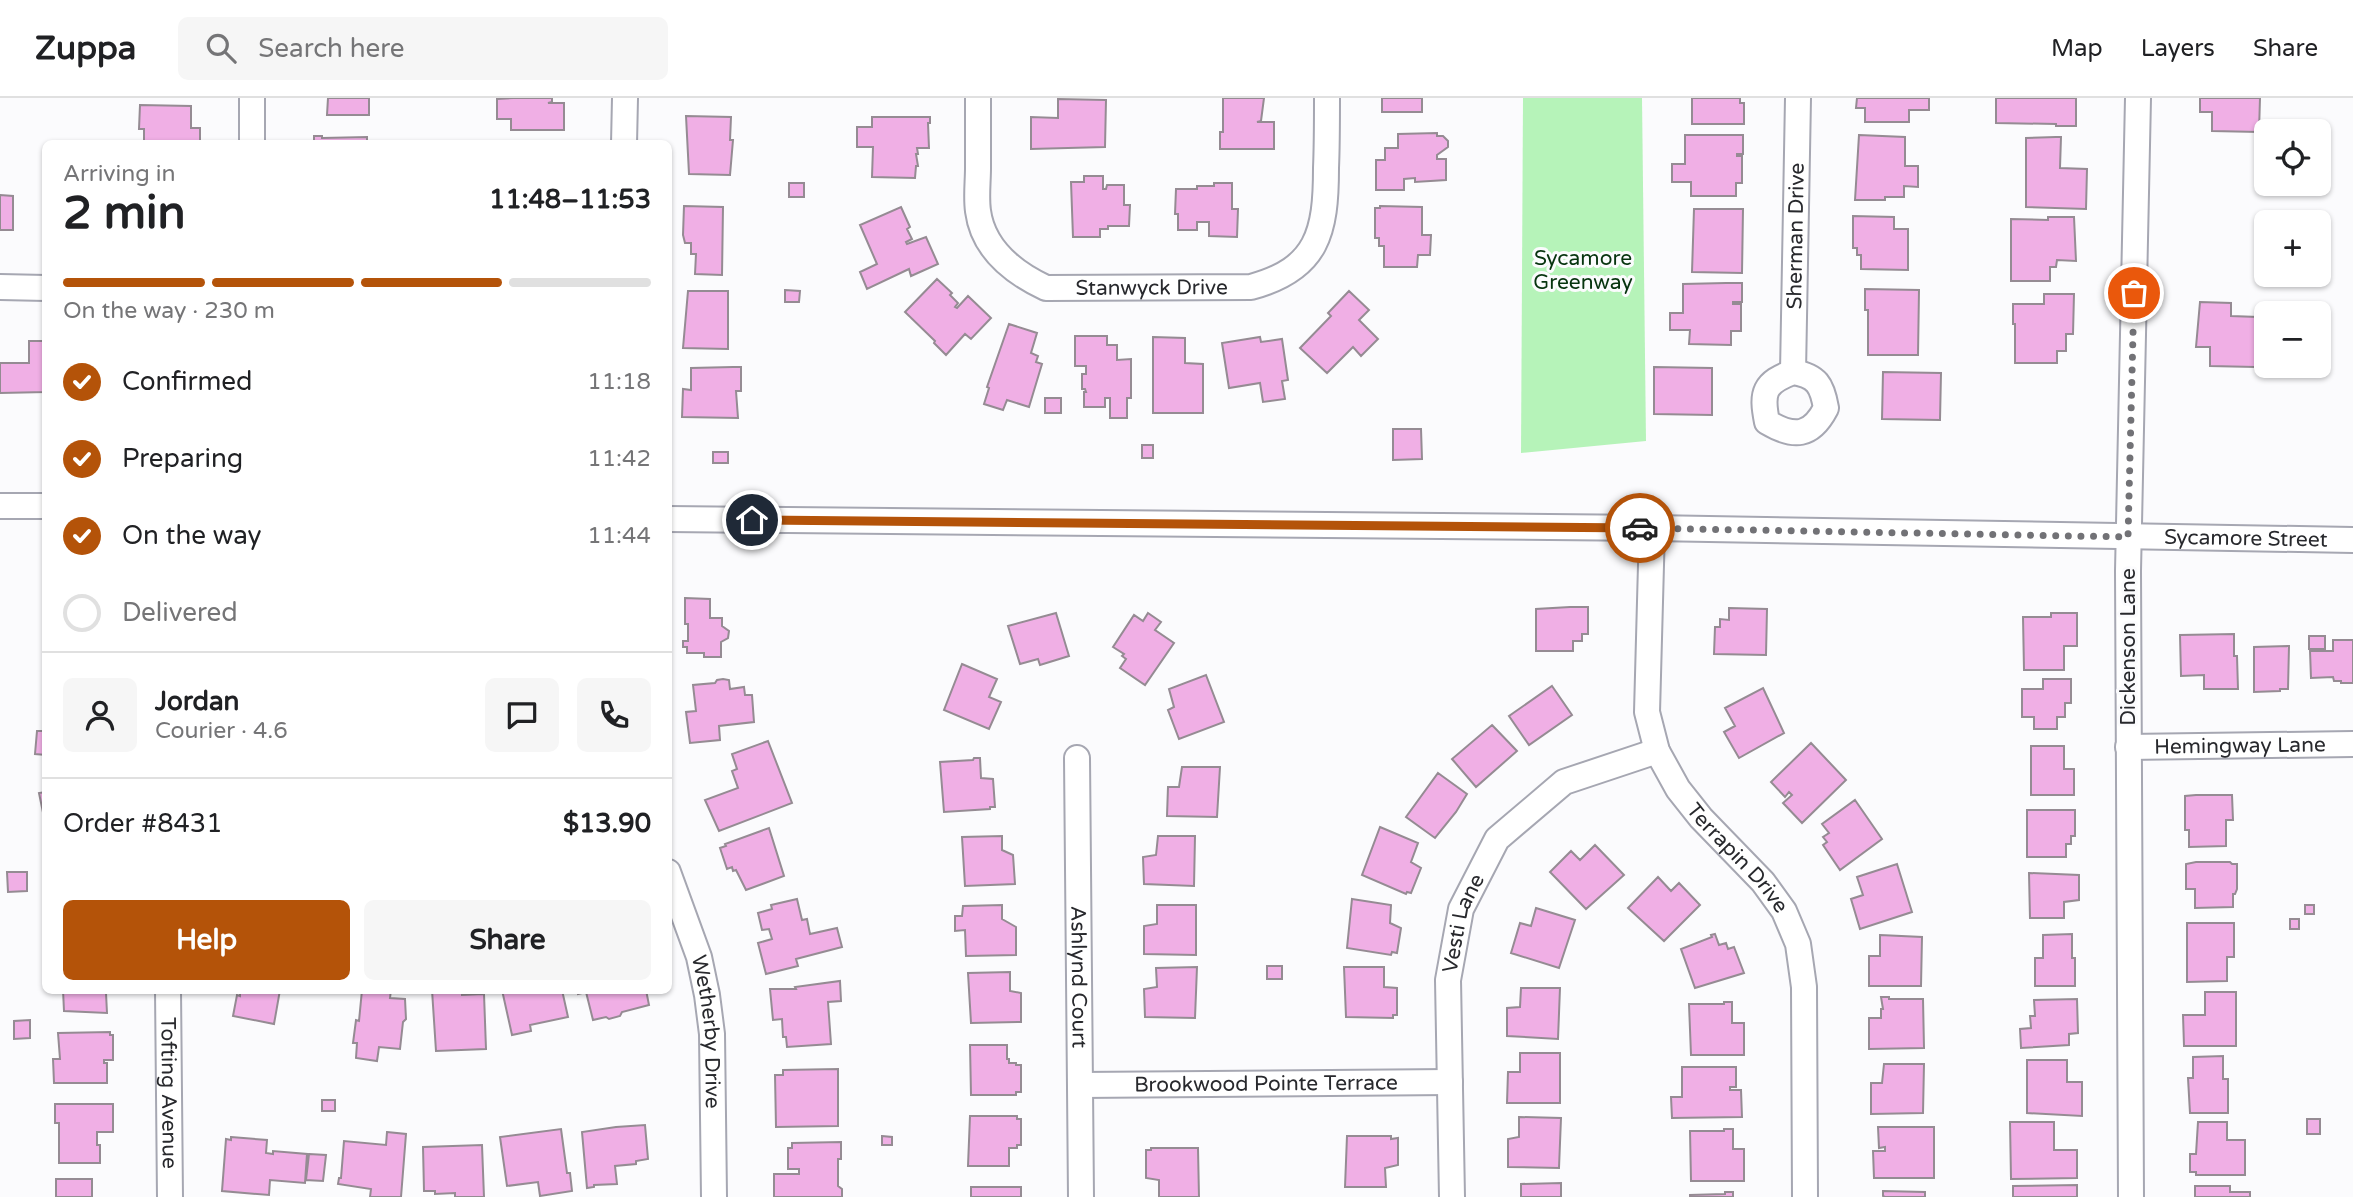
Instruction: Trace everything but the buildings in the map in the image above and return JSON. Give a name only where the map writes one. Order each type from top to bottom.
[{"type":"street","points":[[251,98],[252,140]]},
{"type":"street","points":[[624,140],[625,98]]},
{"type":"street","name":"Stanwyck Drive","points":[[978,98],[978,212],[986,235],[1008,265],[1024,278],[1046,288],[1251,287],[1274,281],[1292,270],[1309,253],[1321,231],[1324,218],[1327,98]]},
{"type":"street","name":"Sherman Drive","points":[[1793,372],[1798,98]]},
{"type":"street","name":"Dickenson Lane","points":[[2130,1197],[2128,537],[2138,98]]},
{"type":"street","points":[[0,287],[42,288]]},
{"type":"street","points":[[0,506],[42,506]]},
{"type":"street","name":"Sycamore Street","points":[[672,519],[1651,528],[2353,540]]},
{"type":"street","name":"Terrapin Drive","points":[[1651,528],[1647,712],[1657,751],[1685,799],[1763,883],[1784,911],[1798,944],[1804,986],[1805,1197]]},
{"type":"street","name":"Hemingway Lane","points":[[2128,747],[2353,744]]},
{"type":"street","name":"Vesti Lane","points":[[1452,1197],[1448,980],[1461,909],[1497,839],[1564,782],[1657,751]]},
{"type":"street","name":"Ashlynd Court","points":[[1077,758],[1081,1197]]},
{"type":"street","name":"Wetherby Drive","points":[[672,883],[699,957],[707,995],[712,1034],[714,1197]]},
{"type":"street","name":"Tofting Avenue","points":[[168,994],[170,1197]]},
{"type":"street","name":"Brookwood Pointe Terrace","points":[[1080,1085],[1450,1082]]},
{"type":"green space","name":"Sycamore Greenway","points":[[1523,98],[1642,98],[1646,441],[1521,453]]},
{"type":"way so far","points":[[1640,528],[2128,537],[2134,293]]},
{"type":"route","points":[[752,520],[1640,528]]}]
